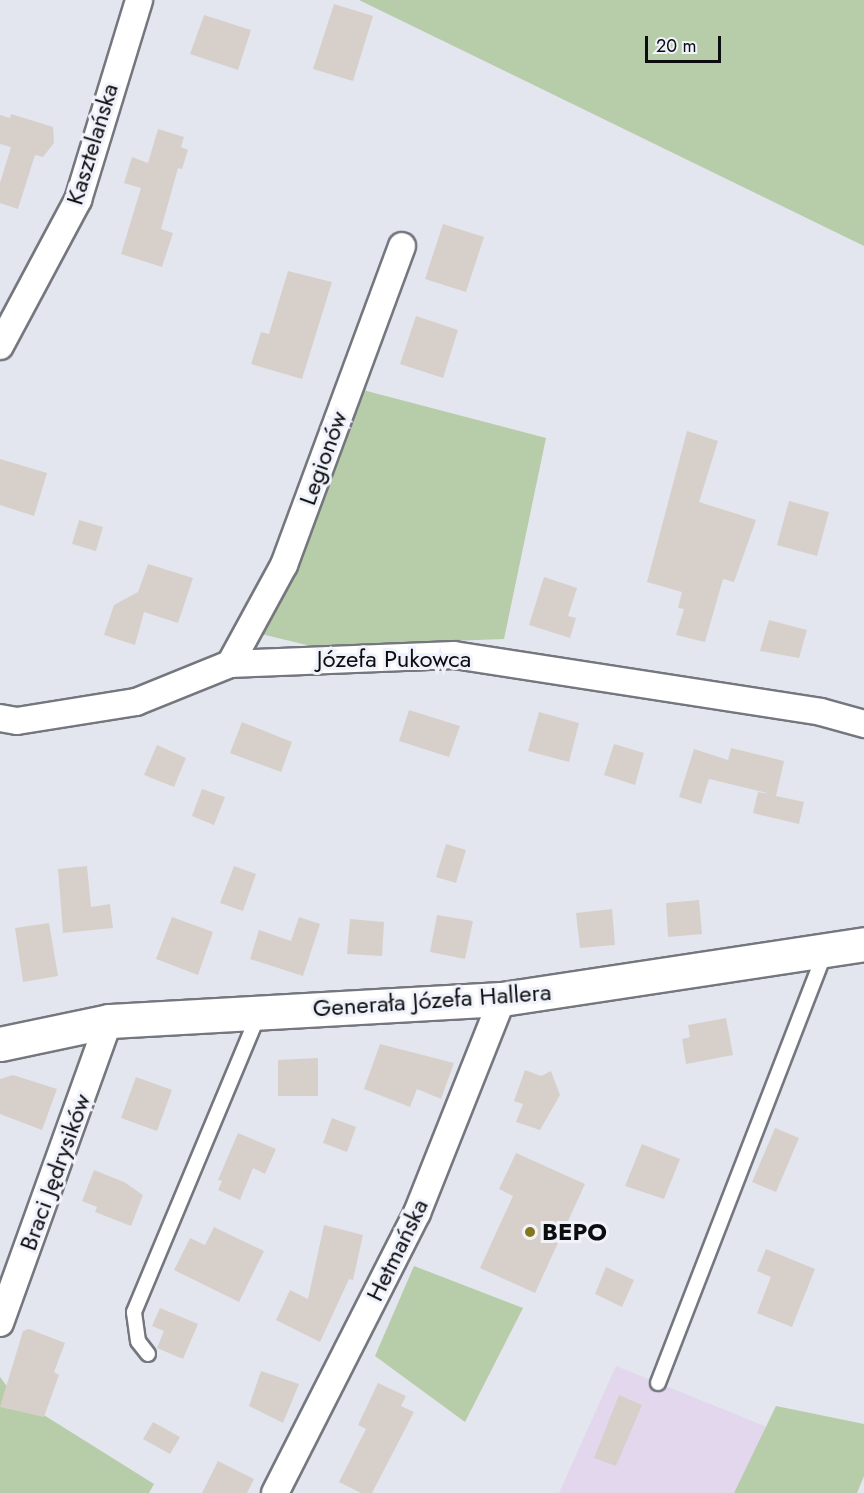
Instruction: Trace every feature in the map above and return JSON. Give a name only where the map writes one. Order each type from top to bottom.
[{"type":"street","name":"Kasztelańska","points":[[0,346],[78,200],[139,0]]},
{"type":"street","name":"Legionów","points":[[230,664],[284,565],[402,246]]},
{"type":"street","name":"Józefa Pukowca","points":[[0,718],[17,721],[136,702],[230,664],[454,655],[821,712],[864,724]]},
{"type":"street","name":"Generała Józefa Hallera","points":[[0,1044],[109,1021],[502,999],[864,944]]},
{"type":"street","name":"Hetmańska","points":[[275,1493],[417,1214],[502,999]]},
{"type":"street","name":"Braci Jędrysików","points":[[0,1323],[109,1021]]},
{"type":"lane","points":[[658,1383],[825,951]]},
{"type":"lane","points":[[148,1354],[138,1341],[134,1312],[259,1013]]},
{"type":"shaded area","points":[[616,1366],[767,1427],[734,1493],[559,1493]]},
{"type":"green space","points":[[359,0],[864,0],[864,246]]},
{"type":"green space","points":[[359,389],[546,438],[504,639],[311,646],[261,634]]},
{"type":"green space","points":[[414,1266],[523,1308],[465,1422],[375,1356]]},
{"type":"green space","points":[[0,1377],[15,1397],[154,1484],[149,1493],[0,1493]]},
{"type":"green space","points":[[776,1406],[864,1424],[864,1476],[857,1493],[734,1493]]},
{"type":"building","points":[[334,4],[373,16],[353,81],[313,69]]},
{"type":"building","points":[[204,15],[251,30],[238,70],[190,54]]},
{"type":"building","points":[[11,114],[53,127],[54,143],[43,157],[35,155],[18,209],[0,203],[0,183],[11,147],[0,144],[0,115],[10,118]]},
{"type":"building","points":[[158,129],[184,137],[181,147],[188,150],[182,169],[178,168],[161,229],[173,233],[162,267],[121,254],[141,188],[124,183],[132,157],[148,163]]},
{"type":"building","points":[[443,224],[484,237],[466,292],[425,279]]},
{"type":"building","points":[[288,271],[332,282],[302,379],[251,364],[261,332],[269,334]]},
{"type":"building","points":[[416,316],[458,330],[443,378],[400,364]]},
{"type":"building","points":[[687,431],[718,441],[699,502],[756,520],[734,582],[723,579],[705,642],[676,635],[684,609],[678,608],[682,592],[647,582]]},
{"type":"building","points":[[0,459],[47,473],[34,516],[0,505]]},
{"type":"building","points":[[789,501],[829,512],[817,556],[777,545]]},
{"type":"building","points":[[79,520],[103,527],[96,551],[72,544]]},
{"type":"building","points":[[148,564],[193,578],[178,623],[144,612],[135,645],[104,635],[114,605],[138,592]]},
{"type":"building","points":[[544,577],[577,588],[568,616],[576,618],[570,638],[529,625]]},
{"type":"building","points":[[769,620],[807,630],[799,658],[760,651]]},
{"type":"building","points":[[409,710],[460,726],[449,757],[399,741]]},
{"type":"building","points":[[539,712],[579,723],[569,762],[528,751]]},
{"type":"building","points":[[242,722],[292,742],[281,772],[230,753]]},
{"type":"building","points":[[614,744],[644,753],[635,785],[604,775]]},
{"type":"building","points":[[157,745],[186,758],[174,787],[144,775]]},
{"type":"building","points":[[731,748],[784,761],[776,796],[804,802],[799,824],[753,813],[758,792],[771,794],[709,779],[701,804],[679,797],[694,749],[728,760]]},
{"type":"building","points":[[202,789],[225,797],[214,825],[192,816]]},
{"type":"building","points":[[446,844],[466,850],[456,883],[436,877]]},
{"type":"building","points":[[87,866],[91,907],[110,904],[113,928],[63,933],[58,869]]},
{"type":"building","points":[[234,866],[256,874],[243,911],[220,903]]},
{"type":"building","points":[[699,900],[702,934],[668,937],[666,903]]},
{"type":"building","points":[[612,909],[615,945],[580,948],[576,913]]},
{"type":"building","points":[[437,915],[473,921],[465,959],[430,952]]},
{"type":"building","points":[[172,917],[213,932],[198,975],[156,959]]},
{"type":"building","points":[[299,917],[320,924],[303,976],[250,959],[259,930],[291,941]]},
{"type":"building","points":[[350,919],[384,922],[382,956],[347,954]]},
{"type":"building","points":[[49,923],[58,976],[23,982],[15,928]]},
{"type":"building","points":[[726,1018],[733,1055],[686,1064],[682,1039],[690,1037],[688,1025]]},
{"type":"building","points":[[380,1044],[454,1063],[441,1099],[417,1089],[410,1107],[364,1089]]},
{"type":"building","points":[[318,1058],[318,1096],[278,1096],[278,1060]]},
{"type":"building","points":[[525,1070],[541,1076],[551,1071],[560,1095],[540,1130],[516,1122],[523,1104],[514,1101]]},
{"type":"building","points":[[13,1075],[57,1089],[42,1130],[0,1114],[0,1079]]},
{"type":"building","points":[[136,1077],[172,1090],[157,1131],[121,1118]]},
{"type":"building","points":[[332,1118],[356,1127],[347,1152],[323,1143]]},
{"type":"building","points":[[775,1128],[799,1138],[776,1192],[752,1182]]},
{"type":"building","points":[[238,1133],[276,1149],[265,1174],[253,1168],[240,1200],[218,1190],[222,1181],[218,1180]]},
{"type":"building","points":[[642,1144],[680,1159],[664,1199],[625,1186]]},
{"type":"building","name":"BEPO","points":[[516,1153],[585,1184],[535,1293],[480,1268],[513,1196],[499,1189]]},
{"type":"building","points":[[94,1170],[124,1182],[143,1195],[131,1226],[95,1212],[97,1207],[82,1201]]},
{"type":"building","points":[[324,1225],[363,1235],[353,1280],[349,1279],[320,1342],[276,1320],[290,1290],[308,1299]]},
{"type":"building","points":[[214,1227],[264,1251],[239,1302],[174,1270],[190,1238],[205,1245]]},
{"type":"building","points":[[766,1249],[815,1269],[792,1327],[757,1313],[771,1277],[757,1271]]},
{"type":"building","points":[[606,1267],[634,1280],[622,1307],[595,1294]]},
{"type":"building","points":[[160,1308],[198,1324],[183,1359],[157,1348],[164,1331],[152,1326]]},
{"type":"building","points":[[29,1329],[65,1343],[54,1372],[59,1375],[44,1417],[0,1407],[23,1331]]},
{"type":"building","points":[[261,1371],[299,1384],[283,1423],[249,1406]]},
{"type":"building","points":[[378,1383],[406,1396],[401,1406],[414,1412],[372,1493],[361,1493],[339,1482],[366,1429],[358,1425]]},
{"type":"building","points":[[619,1395],[642,1405],[616,1466],[594,1458]]},
{"type":"building","points":[[153,1422],[180,1437],[170,1454],[143,1439]]},
{"type":"building","points":[[218,1461],[254,1479],[247,1493],[202,1493]]},
{"type":"place","name":"BEPO","points":[[530,1232]]}]
